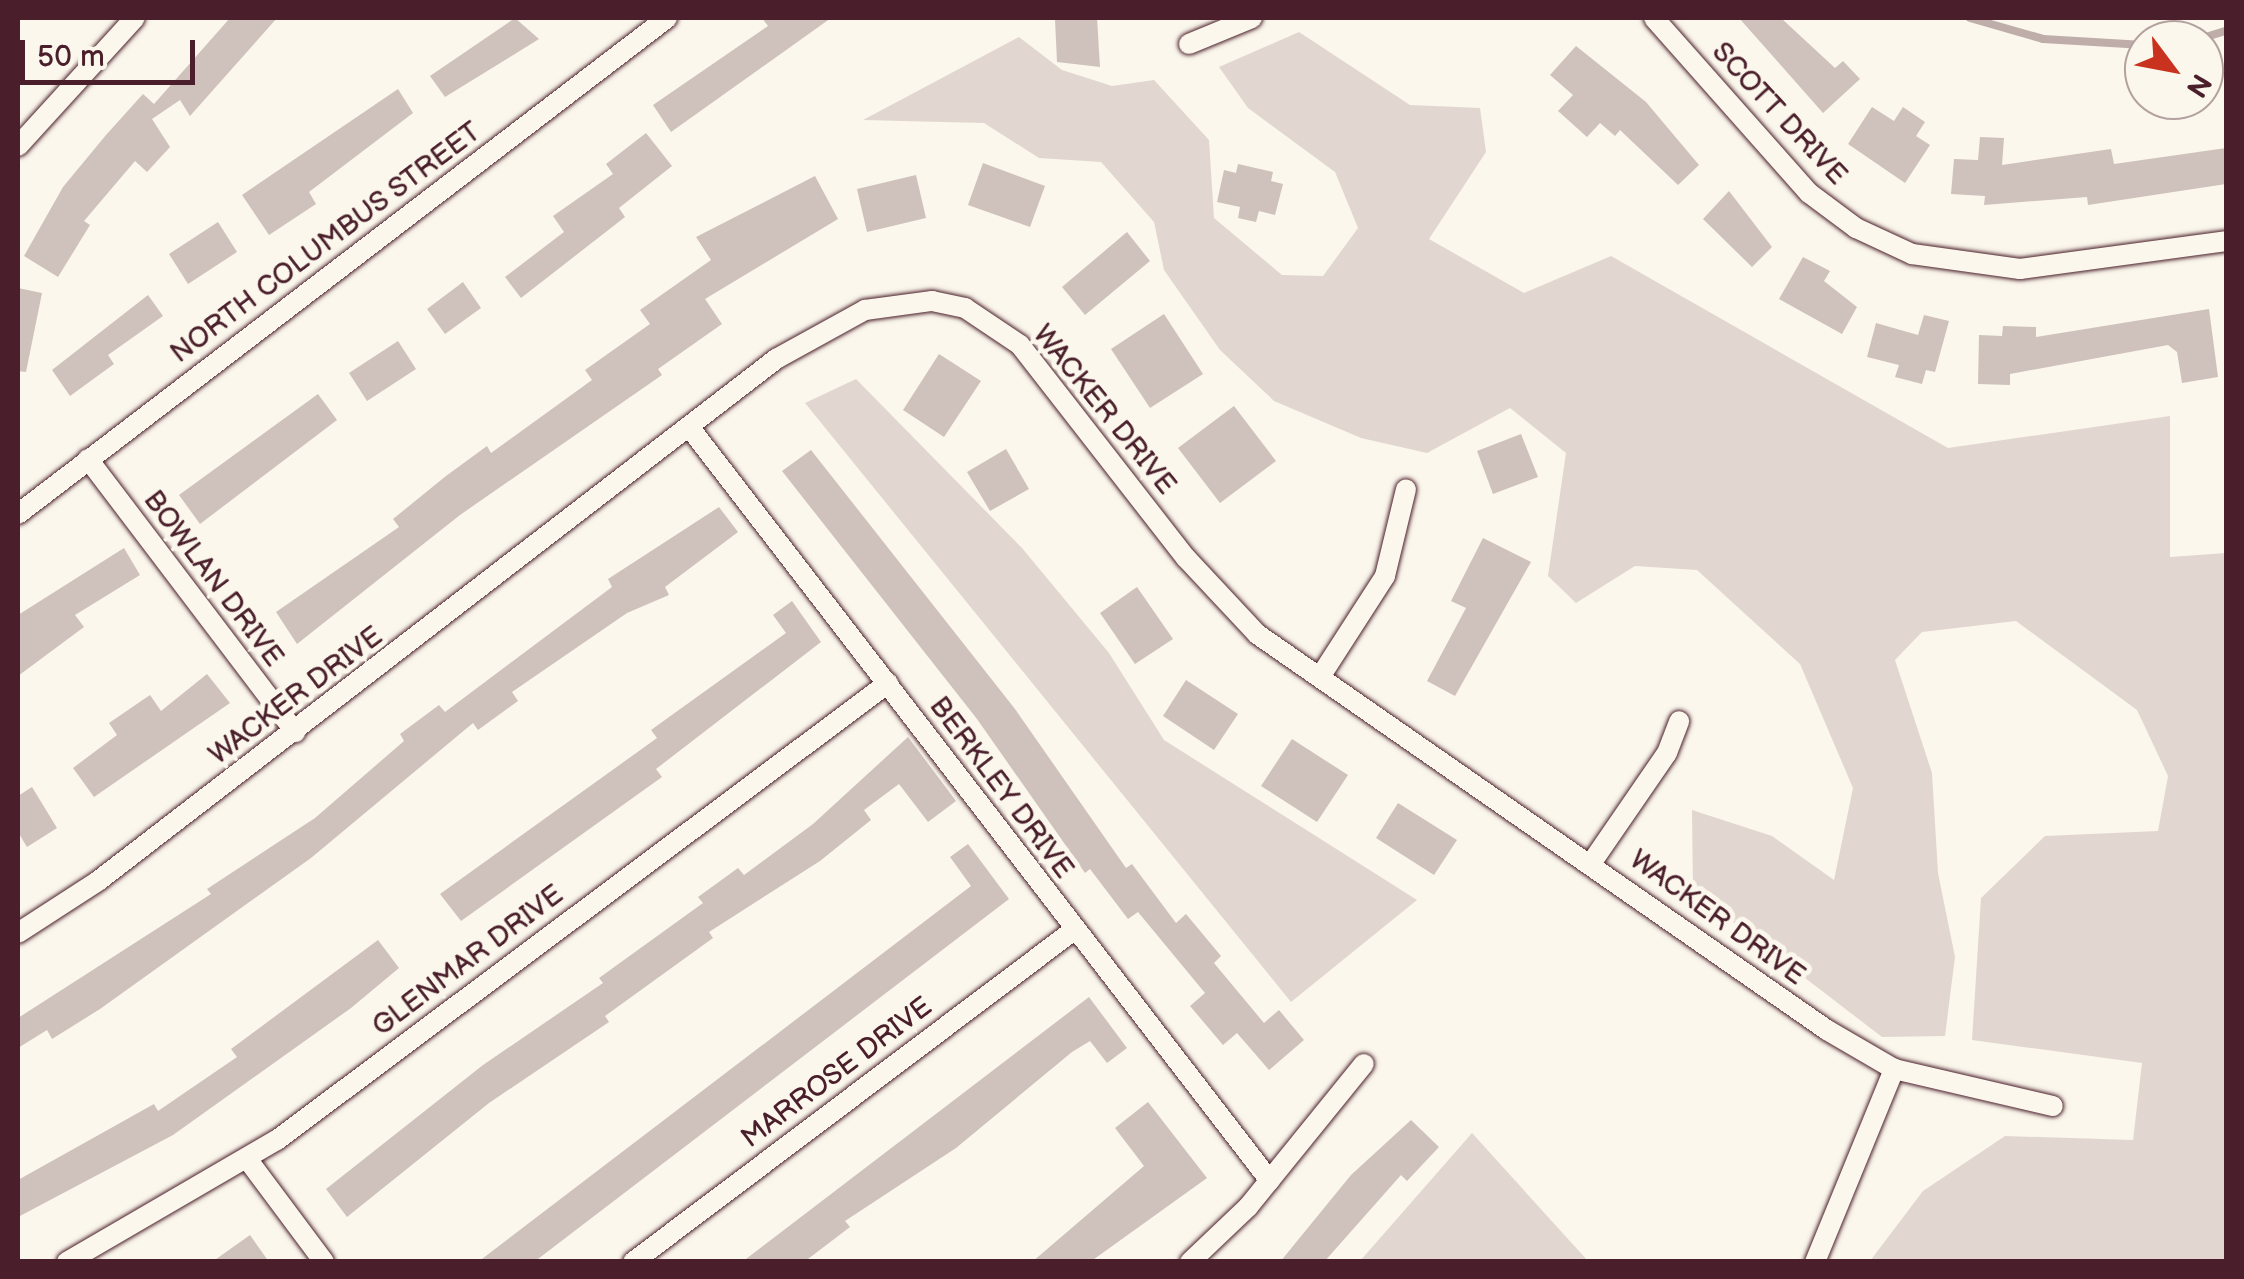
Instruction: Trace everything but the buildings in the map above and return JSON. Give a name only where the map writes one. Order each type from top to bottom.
[{"type":"street","points":[[18,146],[135,18]]},
{"type":"street","name":"NORTH COLUMBUS STREET","points":[[18,514],[668,18]]},
{"type":"street","points":[[1190,44],[1252,18]]},
{"type":"street","name":"SCOTT DRIVE","points":[[1654,18],[1810,193],[1856,228],[1912,254],[2020,270],[2226,241]]},
{"type":"street","name":"WACKER DRIVE","points":[[18,933],[295,732],[690,428],[834,323],[898,302],[965,308],[1020,345],[1232,610],[1320,677],[1894,1069],[2053,1106]]},
{"type":"street","name":"BERKLEY DRIVE","points":[[690,428],[1270,1180]]},
{"type":"street","name":"BOWLAN DRIVE","points":[[88,459],[295,732]]},
{"type":"street","points":[[1320,677],[1385,576],[1406,489]]},
{"type":"street","name":"GLENMAR DRIVE","points":[[68,1262],[248,1160],[888,683]]},
{"type":"street","points":[[1592,862],[1668,753],[1679,721]]},
{"type":"street","name":"MARROSE DRIVE","points":[[633,1262],[1074,930]]},
{"type":"street","points":[[1190,1262],[1270,1180],[1364,1064]]},
{"type":"street","points":[[1815,1262],[1894,1069]]},
{"type":"street","points":[[248,1160],[324,1262]]},
{"type":"shaded area","points":[[1299,32],[1410,105],[1480,108],[1486,152],[1429,239],[1524,293],[1611,256],[1948,448],[2170,416],[2170,557],[2226,553],[2226,1261],[1870,1261],[1923,1191],[2005,1136],[2133,1140],[2142,1063],[1972,1040],[1981,898],[2045,836],[2158,831],[2168,776],[2137,710],[2016,621],[1922,632],[1895,660],[1932,773],[1938,873],[1955,957],[1945,1036],[1882,1037],[1693,892],[1692,810],[1772,836],[1834,880],[1853,788],[1800,664],[1697,570],[1635,566],[1576,603],[1548,576],[1566,453],[1510,408],[1427,453],[1361,438],[1274,401],[1220,350],[1164,270],[1154,222],[1101,162],[1039,158],[984,123],[863,120],[1019,37],[1062,70],[1112,86],[1154,80],[1209,140],[1214,218],[1282,275],[1323,276],[1358,228],[1335,172],[1248,108],[1219,67]]},
{"type":"shaded area","points":[[856,379],[1022,548],[1109,653],[1164,740],[1417,900],[1291,1002],[805,403]]},
{"type":"shaded area","points":[[1472,1133],[1588,1261],[1360,1261]]},
{"type":"waterway","points":[[1970,18],[2043,39],[2124,44]]}]
